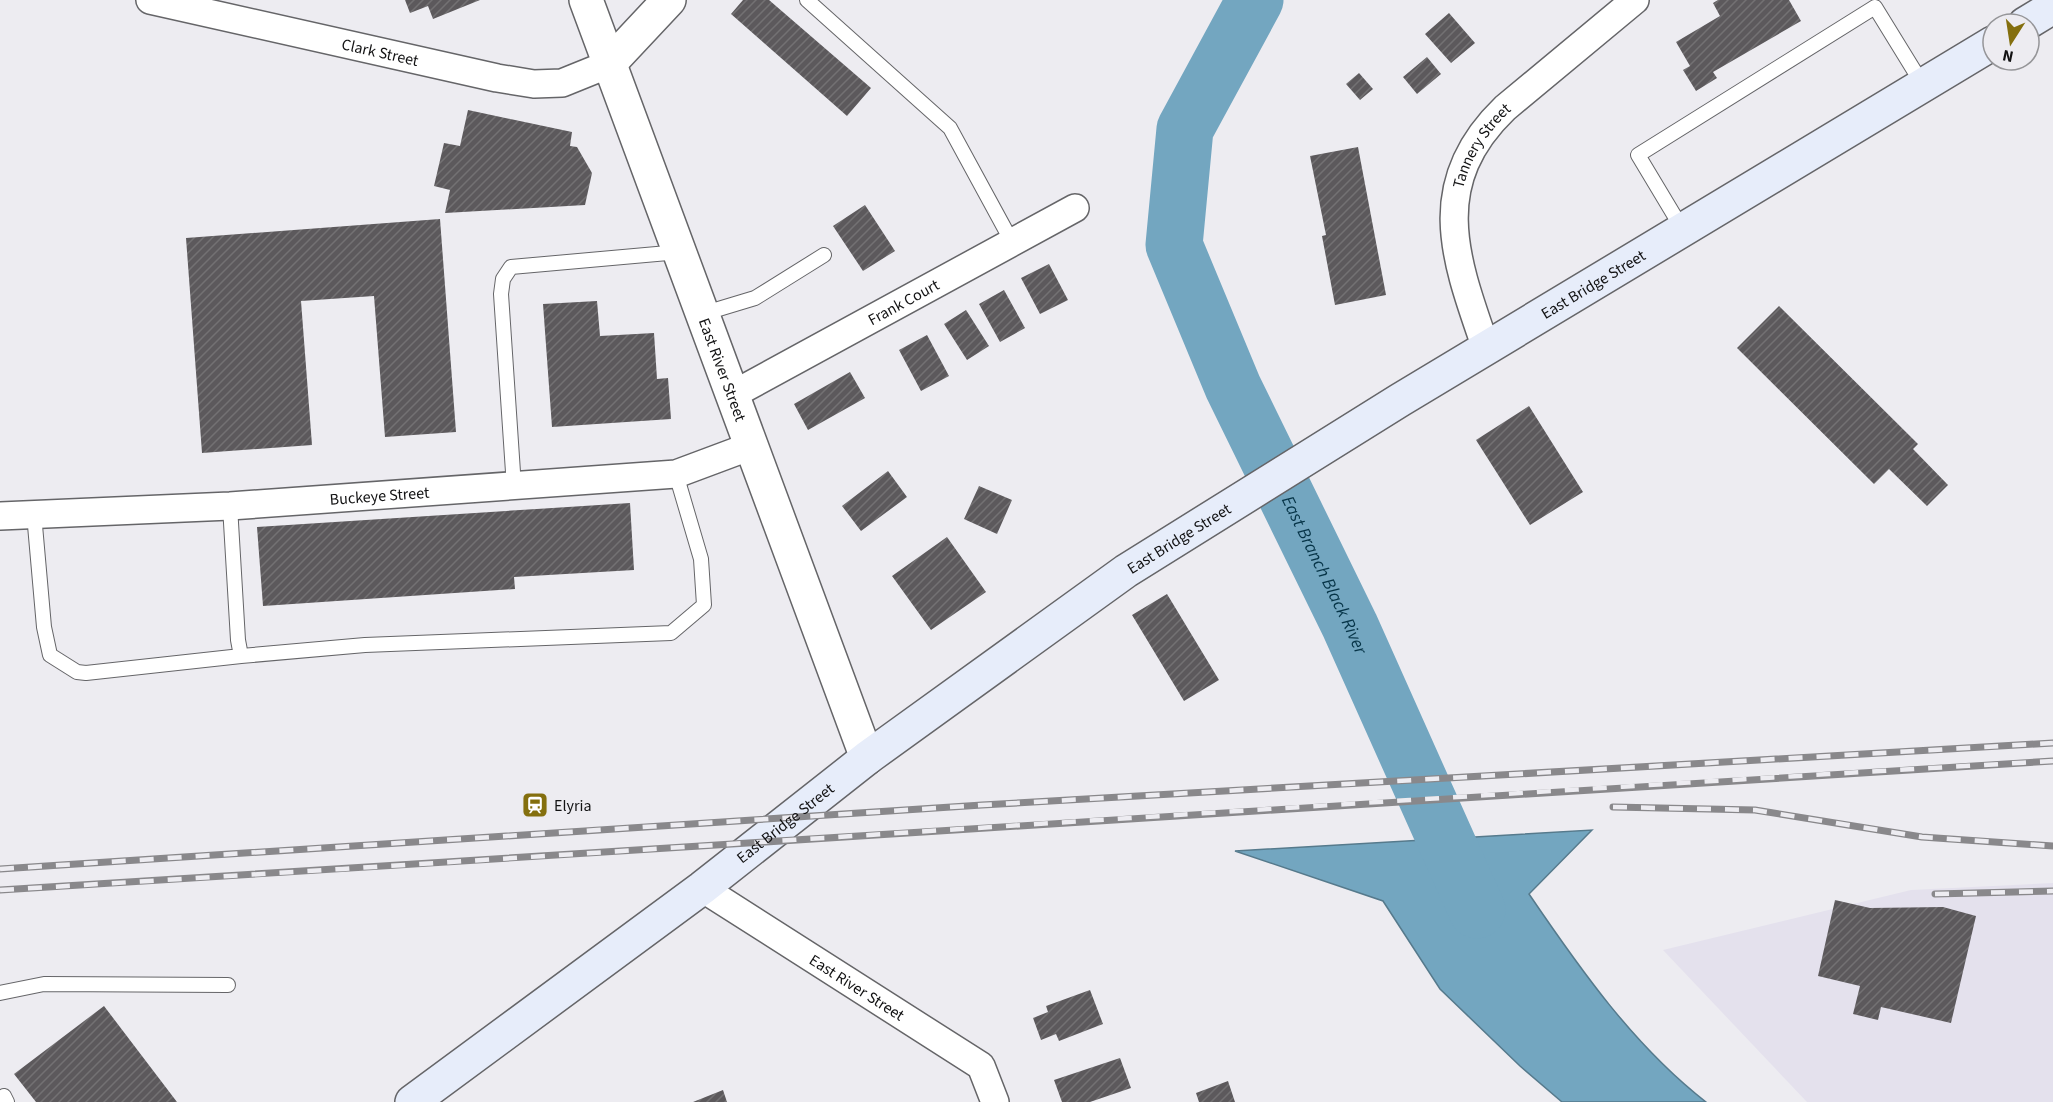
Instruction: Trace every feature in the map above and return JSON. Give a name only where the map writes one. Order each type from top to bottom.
[{"type":"main road","name":"East Bridge Street","points":[[412,1102],[702,888],[867,758],[1126,571],[1400,400],[1981,50]]},
{"type":"street","name":"Clark Street","points":[[150,0],[497,78],[534,84],[562,83],[609,64]]},
{"type":"street","name":"East River Street","points":[[586,0],[867,758]]},
{"type":"street","points":[[609,64],[669,0]]},
{"type":"street","name":"Tannery Street","points":[[1486,348],[1459,271],[1453,231],[1460,184],[1469,155],[1487,125],[1504,108],[1635,0]]},
{"type":"street","name":"Frank Court","points":[[732,395],[1075,208]]},
{"type":"street","name":"Buckeye Street","points":[[0,516],[230,506],[676,474],[751,446]]},
{"type":"street","name":"East River Street","points":[[702,888],[981,1066],[994,1102]]},
{"type":"lane","points":[[807,0],[950,129],[1012,242]]},
{"type":"lane","points":[[1683,230],[1638,155],[1880,4],[1923,85]]},
{"type":"lane","points":[[514,487],[501,294],[503,279],[511,267],[679,252]]},
{"type":"lane","points":[[702,314],[755,298],[825,255]]},
{"type":"lane","points":[[34,514],[44,627],[50,655],[77,672],[86,673],[365,645],[671,633],[704,605],[701,559],[676,474]]},
{"type":"lane","points":[[230,506],[237,640],[241,656]]},
{"type":"lane","points":[[0,993],[44,984],[228,985]]},
{"type":"lane","points":[[0,1099],[4,1096],[8,1102]]},
{"type":"shaded area","points":[[2053,883],[2053,1102],[1807,1102],[1663,950],[1911,890]]},
{"type":"water","points":[[1592,830],[1529,894],[1588,978],[1632,1031],[1680,1080],[1706,1102],[1562,1102],[1520,1066],[1440,989],[1383,901],[1235,851]]},
{"type":"building","points":[[405,0],[480,0],[433,19],[428,6],[410,13]]},
{"type":"building","points":[[743,0],[769,0],[871,88],[847,116],[731,14]]},
{"type":"building","points":[[1718,0],[1789,0],[1801,21],[1713,72],[1717,78],[1696,91],[1683,70],[1690,66],[1676,42],[1720,16],[1713,3]]},
{"type":"building","points":[[1449,13],[1475,43],[1451,63],[1425,34]]},
{"type":"building","points":[[1427,57],[1441,74],[1417,94],[1403,77]]},
{"type":"building","points":[[1359,73],[1373,89],[1360,100],[1346,84]]},
{"type":"building","points":[[468,110],[572,132],[570,146],[577,147],[592,173],[585,205],[445,213],[450,190],[434,186],[444,143],[460,146]]},
{"type":"building","points":[[1358,147],[1386,295],[1335,305],[1322,236],[1326,235],[1310,156]]},
{"type":"building","points":[[865,205],[895,251],[863,271],[833,226]]},
{"type":"building","points":[[440,219],[456,432],[385,437],[374,296],[301,301],[312,445],[202,453],[186,238]]},
{"type":"building","points":[[1049,264],[1068,300],[1040,314],[1021,278]]},
{"type":"building","points":[[1004,290],[1025,328],[1000,342],[979,304]]},
{"type":"building","points":[[597,301],[600,336],[654,333],[657,379],[668,378],[671,419],[552,427],[543,304]]},
{"type":"building","points":[[1779,306],[1918,444],[1913,449],[1948,485],[1927,506],[1889,469],[1874,484],[1737,348]]},
{"type":"building","points":[[966,310],[989,346],[967,360],[944,324]]},
{"type":"building","points":[[927,335],[949,376],[921,391],[899,350]]},
{"type":"building","points":[[850,372],[865,398],[808,430],[794,404]]},
{"type":"building","points":[[1529,406],[1583,492],[1530,525],[1476,440]]},
{"type":"building","points":[[888,471],[907,497],[861,531],[842,506]]},
{"type":"building","points":[[979,486],[1012,500],[997,534],[964,519]]},
{"type":"building","points":[[630,503],[634,570],[514,577],[515,589],[263,606],[257,527]]},
{"type":"building","points":[[947,537],[986,592],[931,630],[892,576]]},
{"type":"building","points":[[1167,594],[1219,680],[1184,701],[1132,615]]},
{"type":"building","points":[[546,800],[546,810],[524,812],[523,801]]},
{"type":"building","points":[[1835,900],[1870,908],[1943,907],[1976,916],[1951,1023],[1881,1007],[1878,1020],[1853,1014],[1860,986],[1818,976]]},
{"type":"building","points":[[1090,990],[1103,1024],[1059,1041],[1056,1034],[1041,1040],[1033,1018],[1048,1012],[1046,1006]]},
{"type":"building","points":[[104,1006],[177,1102],[36,1102],[14,1074]]},
{"type":"building","points":[[1120,1058],[1131,1088],[1090,1102],[1062,1102],[1054,1080]]},
{"type":"building","points":[[1228,1081],[1235,1102],[1199,1102],[1196,1093]]},
{"type":"building","points":[[723,1090],[727,1102],[693,1102]]},
{"type":"waterway","name":"East Branch Black River","points":[[1255,0],[1185,129],[1174,245],[1233,387],[1350,626],[1477,910]]},
{"type":"railway","points":[[0,869],[982,805],[2053,743]]},
{"type":"railway","points":[[0,890],[2053,761]]},
{"type":"railway","points":[[1613,807],[1755,810],[1922,837],[2053,846]]},
{"type":"railway","points":[[1935,894],[2053,891]]},
{"type":"place","name":"Elyria","points":[[535,805]]}]
